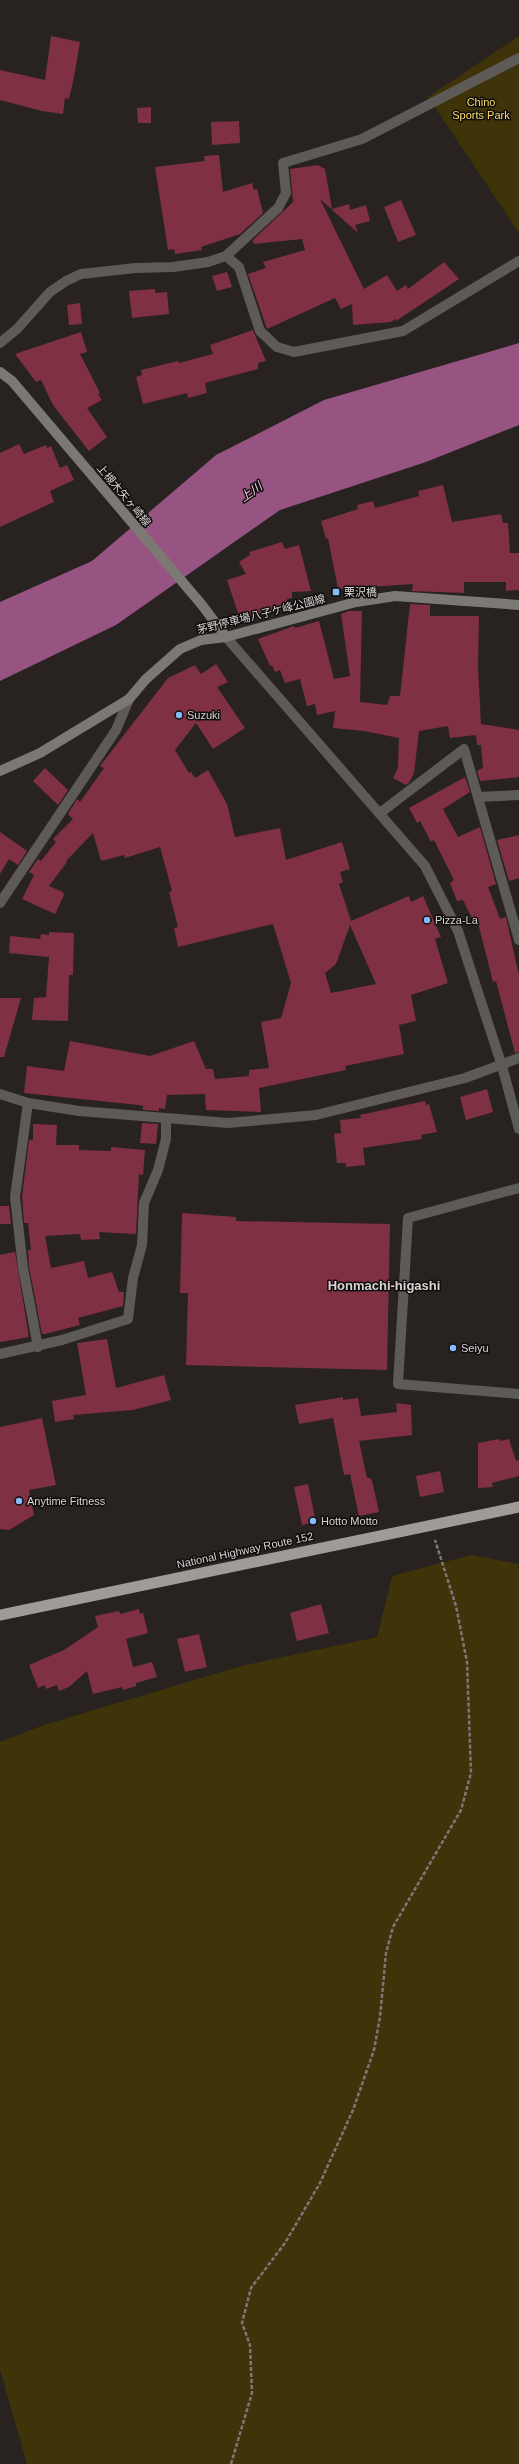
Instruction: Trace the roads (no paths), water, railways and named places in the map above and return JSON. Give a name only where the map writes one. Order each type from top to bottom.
[{"type":"highway","name":"National Highway Route 152","points":[[0,1615],[519,1507]]},
{"type":"main road","name":"上槻木矢ヶ崎線","points":[[0,372],[12,381],[202,605],[226,637]]},
{"type":"main road","name":"茅野停車場八子ケ峰公園線","points":[[0,771],[40,753],[129,699],[146,679],[180,649],[201,640],[226,637],[356,602],[395,596],[519,605]]},
{"type":"street","points":[[0,343],[17,329],[50,292],[66,281],[81,274],[173,267],[226,256],[278,208],[286,193],[283,163],[362,139],[519,58]]},
{"type":"street","points":[[226,256],[239,266],[260,331],[277,347],[294,352],[403,331],[519,261]]},
{"type":"street","points":[[226,637],[425,866],[458,931],[502,1066],[519,1129]]},
{"type":"street","points":[[0,903],[116,730],[129,699]]},
{"type":"street","points":[[380,813],[464,749],[519,940]]},
{"type":"street","points":[[478,797],[519,796]]},
{"type":"street","points":[[0,1094],[28,1103],[79,1111],[228,1124],[316,1115],[465,1078],[502,1066],[519,1058]]},
{"type":"street","points":[[28,1103],[16,1197],[23,1268],[38,1347]]},
{"type":"street","points":[[0,1354],[38,1347],[128,1319],[132,1278],[142,1245],[144,1203],[158,1170],[166,1139],[166,1118]]},
{"type":"street","points":[[519,1188],[408,1218],[398,1384],[519,1394]]},
{"type":"water","name":"上川","points":[[519,343],[519,425],[426,462],[280,510],[116,625],[0,681],[0,602],[92,561],[216,455],[324,400]]},
{"type":"place","name":"栗沢橋","points":[[336,592]]},
{"type":"place","name":"Suzuki","points":[[179,715]]},
{"type":"place","name":"Pizza-La","points":[[427,920]]},
{"type":"place","name":"Seiyu","points":[[453,1348]]},
{"type":"place","name":"Anytime Fitness","points":[[19,1501]]},
{"type":"place","name":"Hotto Motto","points":[[313,1521]]},
{"type":"district","name":"Honmachi-higashi","points":[[384,1285]]},
{"type":"park label","name":"Chino Sports Park","points":[[481,108]]}]
